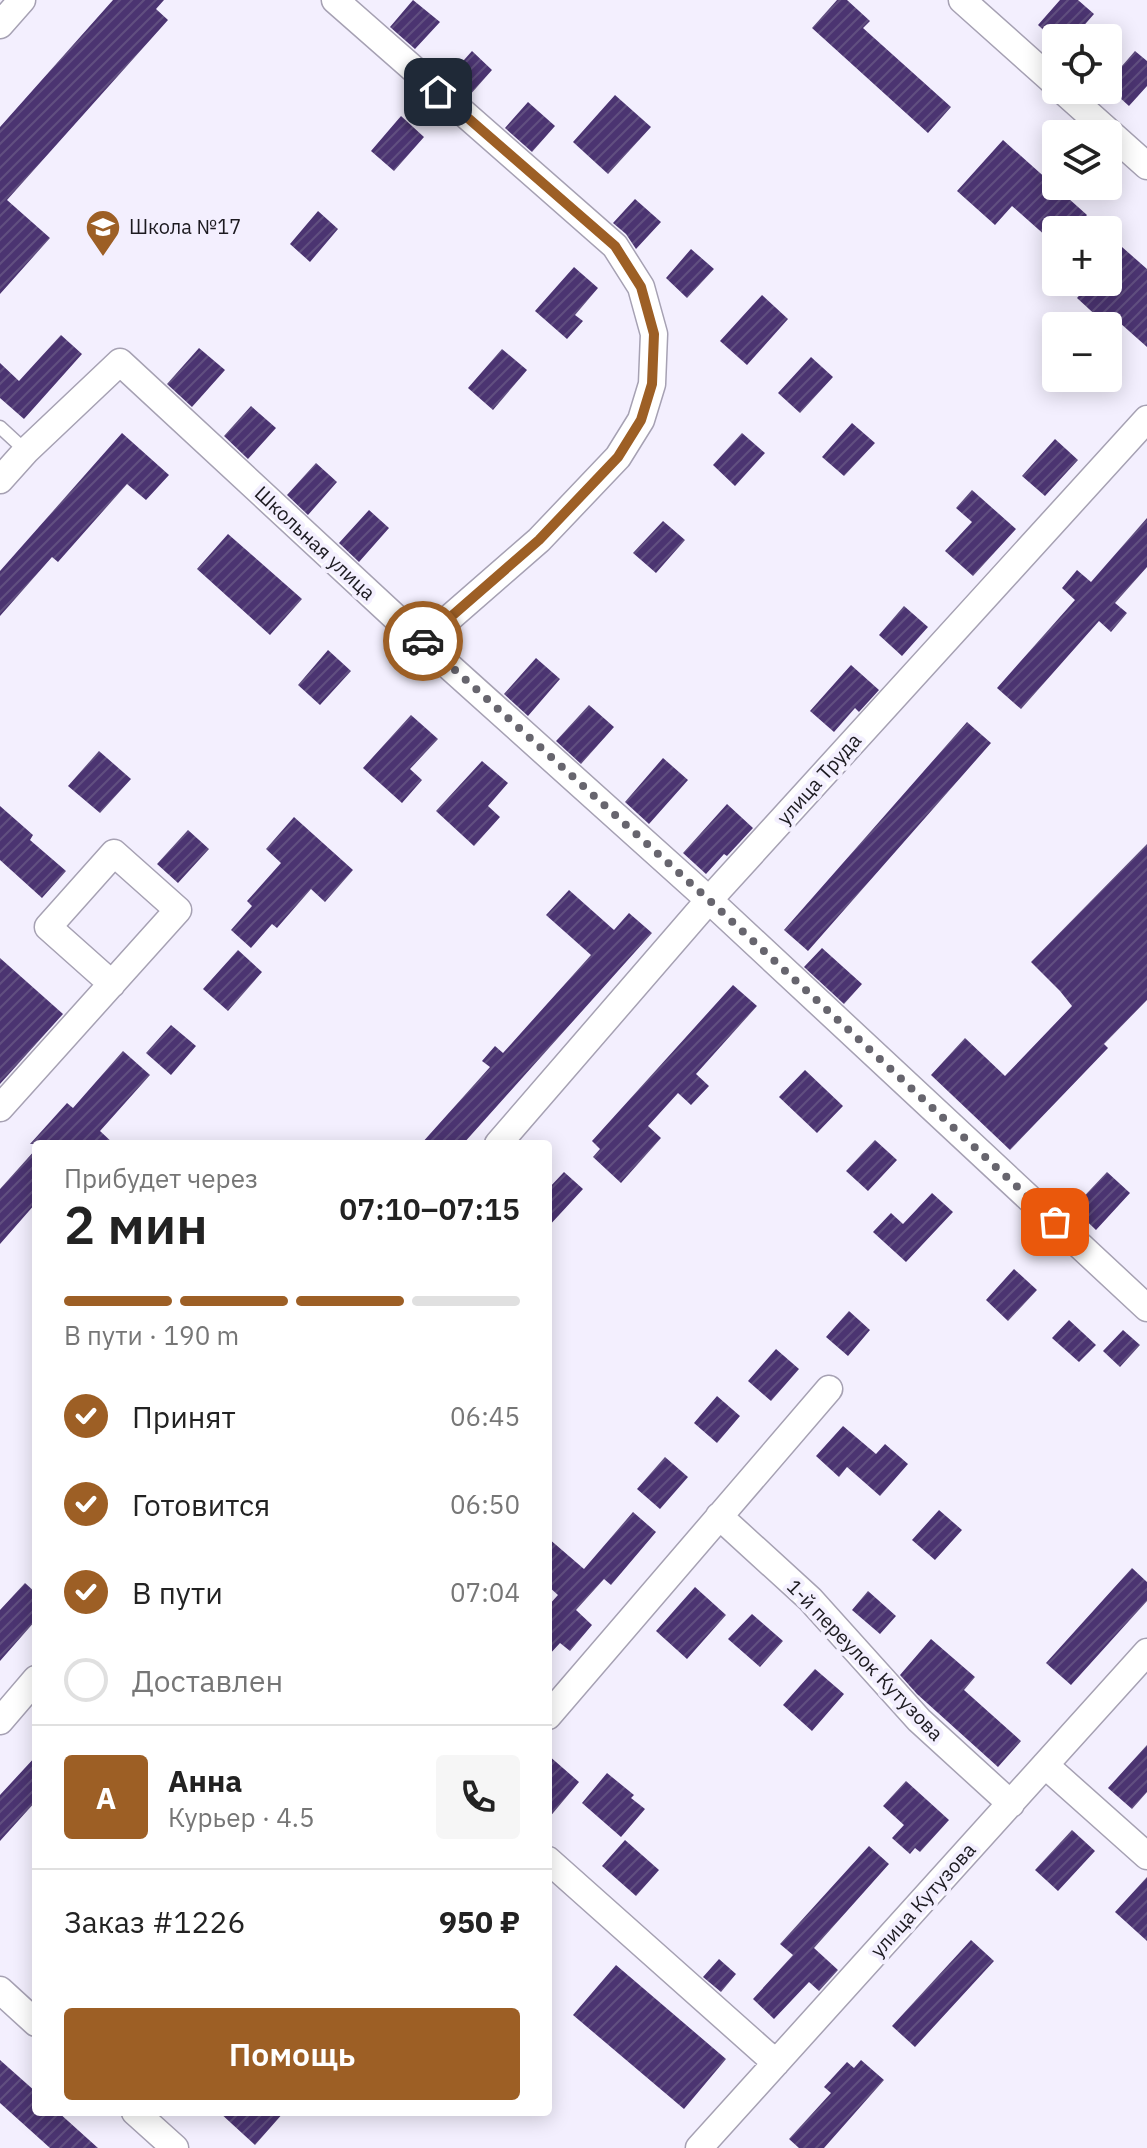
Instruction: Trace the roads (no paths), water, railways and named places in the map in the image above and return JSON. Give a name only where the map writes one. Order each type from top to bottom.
[{"type":"street","points":[[0,25],[22,0]]},
{"type":"street","points":[[335,0],[615,246],[641,287],[654,334],[652,384],[641,420],[618,457],[539,540],[422,642]]},
{"type":"street","points":[[962,0],[1042,71]]},
{"type":"street","points":[[1078,104],[1147,166]]},
{"type":"street","name":"Школьная улица","points":[[26,451],[120,362],[422,642],[709,900],[1147,1308]]},
{"type":"street","name":"улица Труда","points":[[501,1140],[709,900],[1147,419]]},
{"type":"street","points":[[0,480],[26,451]]},
{"type":"street","points":[[0,1108],[112,984],[178,910],[114,853],[48,927],[112,984]]},
{"type":"street","points":[[552,1711],[829,1389]]},
{"type":"street","name":"1-й переулок Кутузова","points":[[719,1516],[810,1599],[919,1720],[1011,1804]]},
{"type":"street","name":"улица Кутузова","points":[[699,2148],[1147,1652]]},
{"type":"street","points":[[0,1721],[32,1684]]},
{"type":"street","points":[[1045,1765],[1147,1856]]},
{"type":"street","points":[[552,1864],[776,2063]]},
{"type":"street","points":[[0,1990],[32,2019]]},
{"type":"street","points":[[139,2116],[175,2148]]},
{"type":"lane","points":[[0,427],[26,451]]},
{"type":"place","name":"Школа №17","points":[[103,258]]}]
